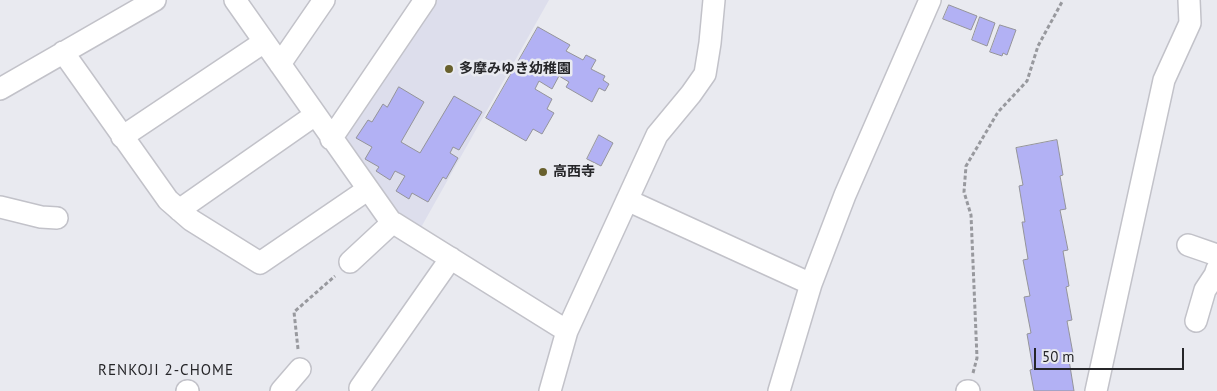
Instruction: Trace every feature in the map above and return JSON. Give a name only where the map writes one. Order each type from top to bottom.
[{"type":"street","points":[[0,89],[155,0]]},
{"type":"street","points":[[235,0],[331,139],[392,223],[567,331]]},
{"type":"street","points":[[280,64],[324,0]]},
{"type":"street","points":[[331,139],[425,0]]},
{"type":"street","points":[[550,391],[567,331],[657,135],[705,74],[714,0]]},
{"type":"street","points":[[780,391],[811,284],[845,195],[930,0]]},
{"type":"street","points":[[1096,391],[1164,80],[1190,23],[1189,0]]},
{"type":"street","points":[[122,137],[264,42]]},
{"type":"street","points":[[62,52],[168,200],[191,220],[260,263],[367,190]]},
{"type":"street","points":[[179,210],[315,115]]},
{"type":"street","points":[[627,200],[811,284]]},
{"type":"street","points":[[0,207],[42,217],[57,218]]},
{"type":"street","points":[[350,262],[392,223]]},
{"type":"street","points":[[1188,245],[1217,254]]},
{"type":"street","points":[[360,388],[451,258]]},
{"type":"street","points":[[1196,321],[1205,290],[1217,269]]},
{"type":"street","points":[[281,391],[300,369]]},
{"type":"path","points":[[968,391],[977,358],[971,215],[964,192],[966,166],[998,112],[1026,80],[1038,46],[1063,0]]},
{"type":"path","points":[[300,369],[294,312],[350,262]]},
{"type":"shaded area","name":"多摩みゆき幼稚園","points":[[437,0],[549,0],[419,231],[394,215],[340,138]]},
{"type":"building","points":[[949,5],[977,16],[971,30],[943,19]]},
{"type":"building","points":[[980,17],[995,23],[987,46],[972,40]]},
{"type":"building","points":[[1000,25],[1016,30],[1007,55],[1003,53],[1002,56],[990,52]]},
{"type":"building","points":[[538,27],[570,45],[566,51],[583,60],[586,55],[596,60],[591,69],[605,76],[603,80],[609,84],[605,91],[599,88],[592,102],[566,87],[569,82],[559,76],[552,89],[539,81],[535,89],[552,99],[547,109],[554,113],[542,134],[533,129],[526,141],[486,118]]},
{"type":"building","points":[[399,87],[424,102],[401,142],[420,153],[454,96],[482,112],[459,150],[453,147],[450,153],[458,158],[446,179],[443,177],[428,202],[412,193],[409,199],[396,191],[405,176],[395,171],[390,180],[376,171],[379,167],[365,159],[372,147],[356,138],[368,120],[372,122],[383,104],[387,107]]},
{"type":"building","points":[[599,135],[613,143],[601,166],[587,159]]},
{"type":"building","points":[[1057,140],[1063,175],[1060,176],[1066,209],[1060,210],[1068,250],[1063,251],[1069,286],[1066,287],[1072,320],[1067,321],[1074,359],[1069,360],[1074,391],[1034,391],[1030,370],[1033,369],[1027,334],[1031,333],[1024,297],[1030,296],[1023,260],[1028,259],[1022,222],[1025,222],[1019,186],[1023,185],[1016,148]]},
{"type":"place","name":"多摩みゆき幼稚園","points":[[449,69]]},
{"type":"place","name":"高西寺","points":[[543,172]]},
{"type":"district","name":"RENKOJI 2-CHOME","points":[[166,371]]}]
